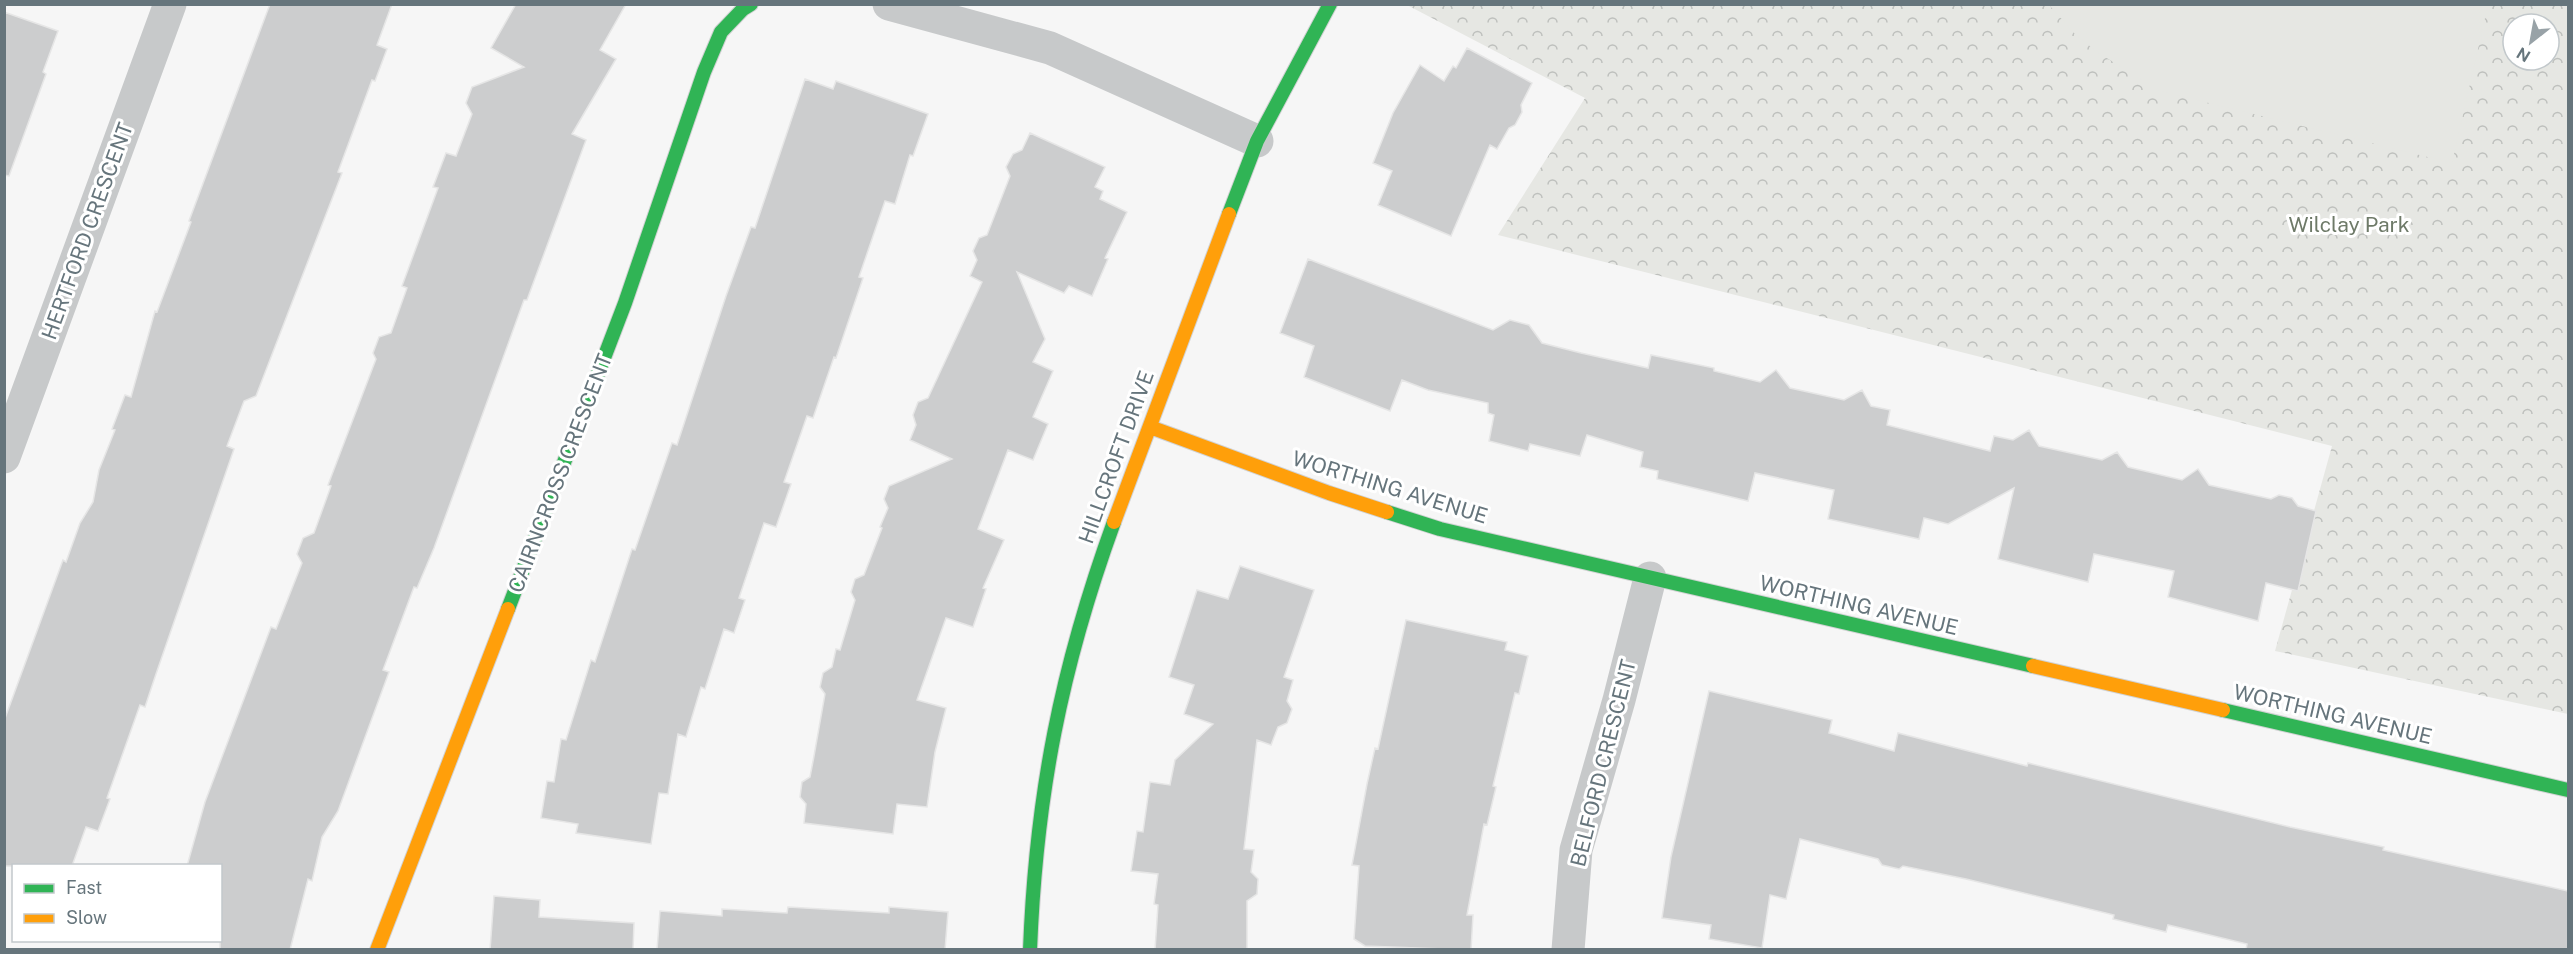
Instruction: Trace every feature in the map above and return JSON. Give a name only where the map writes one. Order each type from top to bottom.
[{"type":"street","name":"HERTFORD CRESCENT","points":[[4,458],[170,4]]},
{"type":"street","name":"CAIRNCROSS CRESCENT","points":[[377,950],[625,303],[704,72],[721,32],[743,9],[752,4]]},
{"type":"street","points":[[889,4],[1050,48],[1257,141]]},
{"type":"street","name":"HILLCROFT DRIVE","points":[[1030,950],[1040,807],[1059,702],[1070,657],[1096,573],[1257,141],[1330,4]]},
{"type":"street","name":"WORTHING AVENUE","points":[[1150,427],[1379,511],[1452,531],[2568,790]]},
{"type":"street","name":"BELFORD CRESCENT","points":[[1568,950],[1576,850],[1619,700],[1650,578]]},
{"type":"green space","name":"Wilclay Park","points":[[1407,5],[2568,5],[2568,714],[2275,651],[2332,446],[1498,235],[1585,98]]},
{"type":"green space","points":[[2049,5],[2488,5],[2452,163],[2160,91],[2097,52],[2075,34]]},
{"type":"building","points":[[270,4],[392,4],[377,45],[387,49],[375,81],[372,80],[338,172],[342,173],[256,396],[244,401],[227,446],[234,449],[145,707],[140,705],[107,798],[110,799],[98,831],[86,827],[73,864],[4,866],[4,721],[63,560],[66,562],[80,523],[93,502],[99,470],[115,430],[112,429],[125,395],[131,397],[155,311],[157,312],[191,222],[189,221]]},
{"type":"building","points":[[516,4],[626,4],[600,50],[616,59],[572,134],[586,140],[527,300],[524,300],[434,548],[417,588],[414,587],[383,670],[389,672],[338,811],[322,837],[312,881],[308,879],[290,950],[220,950],[220,942],[222,942],[222,864],[188,864],[205,802],[271,627],[276,629],[302,563],[297,554],[303,538],[314,533],[331,486],[328,485],[376,359],[373,353],[379,337],[391,333],[407,288],[402,286],[438,188],[433,187],[446,153],[456,156],[472,114],[466,103],[472,87],[524,67],[491,48]]},
{"type":"building","points":[[4,12],[58,31],[43,72],[46,74],[9,176],[4,175]]},
{"type":"building","points":[[1467,48],[1532,83],[1521,105],[1522,112],[1515,125],[1509,128],[1497,149],[1490,145],[1451,236],[1378,205],[1392,171],[1373,163],[1393,113],[1420,65],[1444,81],[1453,66],[1456,68]]},
{"type":"building","points":[[805,79],[833,89],[836,81],[928,114],[913,156],[910,155],[895,204],[885,201],[859,277],[863,278],[836,358],[834,357],[813,418],[807,416],[784,482],[791,484],[776,527],[764,523],[739,598],[745,600],[734,633],[724,629],[705,689],[701,687],[686,737],[678,734],[668,794],[659,793],[651,844],[576,833],[578,824],[541,818],[547,781],[554,782],[561,739],[566,740],[591,660],[595,662],[632,549],[635,550],[672,443],[677,445],[726,296],[751,227],[755,228]]},
{"type":"building","points":[[1030,133],[1105,167],[1095,187],[1103,191],[1100,199],[1127,212],[1105,258],[1108,259],[1092,296],[1069,286],[1064,293],[1017,272],[1045,339],[1033,362],[1053,371],[1033,417],[1048,424],[1033,460],[1008,450],[978,529],[1004,540],[983,588],[986,589],[973,627],[946,618],[917,700],[946,708],[935,752],[927,807],[897,804],[893,834],[804,823],[806,804],[800,797],[802,782],[810,777],[814,756],[825,694],[820,687],[823,673],[832,667],[836,649],[840,650],[855,600],[851,592],[855,579],[864,575],[882,528],[880,527],[888,508],[884,499],[889,486],[952,459],[910,440],[916,425],[913,415],[918,402],[928,398],[982,282],[970,276],[977,260],[973,251],[979,238],[987,235],[1010,176],[1006,167],[1013,154],[1022,150]]},
{"type":"building","points":[[1308,259],[1493,330],[1510,320],[1529,325],[1542,343],[1581,353],[1648,368],[1651,355],[1714,368],[1714,371],[1760,382],[1776,370],[1790,388],[1844,400],[1862,390],[1871,406],[1890,410],[1887,425],[1990,451],[1994,436],[2013,440],[2029,430],[2039,446],[2102,460],[2117,452],[2128,467],[2182,480],[2198,469],[2209,485],[2271,499],[2279,495],[2292,498],[2298,506],[2316,511],[2298,591],[2266,583],[2258,621],[2168,597],[2174,571],[2094,554],[2088,582],[1998,559],[2014,488],[1948,524],[1924,518],[1919,539],[1828,519],[1834,490],[1755,473],[1748,501],[1657,479],[1658,471],[1640,467],[1643,452],[1587,435],[1580,456],[1530,444],[1528,451],[1489,441],[1494,415],[1488,413],[1488,403],[1428,390],[1402,380],[1390,411],[1304,377],[1314,346],[1280,333]]},
{"type":"building","points":[[1240,566],[1314,590],[1284,677],[1293,680],[1287,701],[1292,709],[1287,723],[1278,727],[1271,745],[1257,740],[1244,849],[1254,850],[1251,872],[1258,879],[1257,894],[1247,901],[1247,950],[1155,950],[1158,905],[1154,904],[1158,874],[1131,871],[1137,831],[1143,832],[1150,782],[1170,785],[1175,760],[1213,724],[1184,714],[1194,685],[1169,677],[1197,590],[1228,599]]},
{"type":"building","points":[[1406,620],[1507,642],[1505,650],[1528,656],[1519,694],[1515,693],[1493,786],[1496,787],[1487,825],[1484,824],[1467,915],[1473,915],[1471,950],[1365,946],[1354,939],[1359,866],[1352,865],[1367,784],[1375,748],[1378,749]]},
{"type":"building","points":[[1709,691],[1832,720],[1829,733],[1894,751],[1898,733],[2027,766],[2028,763],[2290,827],[2384,847],[2383,850],[2568,891],[2568,950],[2246,950],[2247,944],[2168,925],[2166,932],[2113,919],[2114,915],[1966,879],[1903,866],[1899,869],[1882,865],[1878,859],[1800,839],[1786,899],[1770,895],[1762,948],[1709,939],[1711,925],[1662,918],[1671,857]]},
{"type":"building","points":[[494,896],[540,900],[539,917],[634,923],[633,950],[490,950]]},
{"type":"building","points":[[788,907],[889,913],[889,907],[948,912],[945,950],[657,950],[660,911],[722,916],[722,909],[787,913]]},
{"type":"traffic: fast","points":[[508,609],[625,303],[704,72],[721,32],[743,9],[751,4]]},
{"type":"traffic: fast","points":[[1229,214],[1257,141],[1330,4]]},
{"type":"traffic: fast","points":[[1387,512],[1440,529],[2033,666]]},
{"type":"traffic: fast","points":[[1030,950],[1038,838],[1054,733],[1079,629],[1114,522]]},
{"type":"traffic: fast","points":[[2223,710],[2568,790]]},
{"type":"traffic: slow","points":[[1114,522],[1229,214]]},
{"type":"traffic: slow","points":[[1150,427],[1387,512]]},
{"type":"traffic: slow","points":[[377,950],[508,609]]},
{"type":"traffic: slow","points":[[2033,666],[2223,710]]}]
